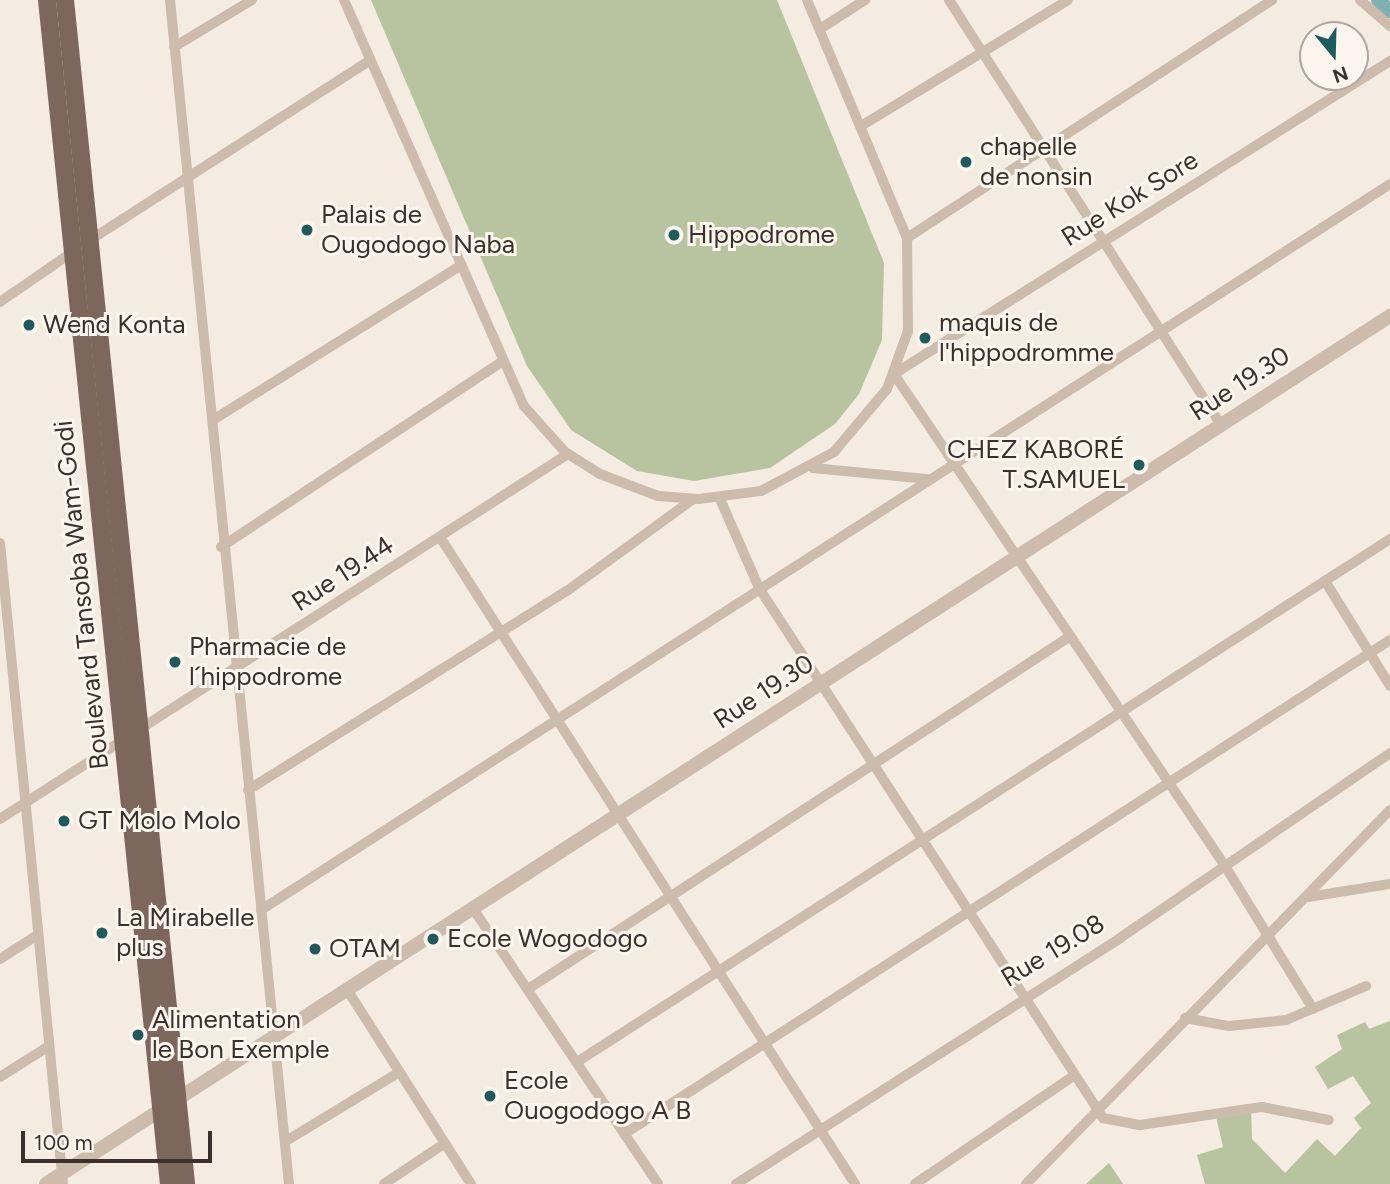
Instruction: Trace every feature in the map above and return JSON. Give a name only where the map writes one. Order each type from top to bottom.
[{"type":"main road","name":"Boulevard Tansoba Wam-Godi","points":[[47,0],[123,742],[169,1100],[186,1184]]},
{"type":"main road","name":"Boulevard Tansoba Wam-Godi","points":[[65,0],[141,731],[169,1100],[169,1184]]},
{"type":"street","points":[[170,0],[185,183],[216,418],[221,547],[289,1184]]},
{"type":"street","points":[[174,47],[252,0]]},
{"type":"street","points":[[344,0],[502,362],[524,406],[568,454],[619,484],[693,499],[720,499],[761,491],[811,468],[863,423],[894,374],[911,310],[907,238],[807,0]]},
{"type":"street","points":[[820,29],[865,0]]},
{"type":"street","points":[[949,0],[1221,425]]},
{"type":"street","points":[[861,127],[1068,0]]},
{"type":"street","points":[[907,238],[1042,146],[1272,0]]},
{"type":"street","points":[[1360,0],[1390,26]]},
{"type":"street","points":[[0,302],[89,239],[185,183],[370,60]]},
{"type":"street","name":"Rue Kok Sore","points":[[894,374],[1390,61]]},
{"type":"street","points":[[261,911],[558,724],[759,588],[1390,184]]},
{"type":"street","points":[[216,418],[460,266]]},
{"type":"street","name":"Rue 19.30","points":[[46,1184],[63,1179],[169,1100],[275,1038],[1390,316]]},
{"type":"street","points":[[221,547],[502,362]]},
{"type":"street","points":[[894,374],[1166,784],[1225,866],[1313,1009]]},
{"type":"street","name":"Rue 19.44","points":[[0,819],[141,731],[568,454]]},
{"type":"street","points":[[811,468],[928,479]]},
{"type":"street","points":[[248,790],[636,546],[693,499]]},
{"type":"street","points":[[720,499],[759,588],[1072,1077],[1099,1114],[1109,1123],[1140,1125],[1262,1107],[1329,1120]]},
{"type":"street","points":[[440,537],[855,1184]]},
{"type":"street","points":[[577,1062],[1390,539]]},
{"type":"street","points":[[0,543],[36,936],[63,1179]]},
{"type":"street","points":[[1325,581],[1390,686]]},
{"type":"street","points":[[528,989],[1069,637]]},
{"type":"street","points":[[624,1133],[969,914],[1390,640]]},
{"type":"street","points":[[0,688],[12,681]]},
{"type":"street","name":"Rue 19.08","points":[[736,1184],[1225,866],[1390,753]]},
{"type":"street","points":[[1026,1184],[1099,1114],[1185,1018],[1308,897],[1390,810]]},
{"type":"street","points":[[1308,897],[1389,886]]},
{"type":"street","points":[[474,910],[658,1184]]},
{"type":"street","points":[[0,959],[36,936]]},
{"type":"street","points":[[1185,1018],[1247,1025],[1313,1009],[1366,986]]},
{"type":"street","points":[[348,991],[471,1184]]},
{"type":"street","points":[[0,1077],[49,1046]]},
{"type":"street","points":[[286,1141],[398,1073]]},
{"type":"street","points":[[915,1184],[1072,1077]]},
{"type":"street","points":[[384,1184],[445,1143]]},
{"type":"green space","name":"Hippodrome","points":[[371,0],[777,0],[884,263],[882,340],[859,394],[835,424],[770,468],[694,481],[637,471],[571,430],[527,366]]},
{"type":"green space","points":[[1390,1021],[1390,1184],[1205,1184],[1197,1155],[1223,1147],[1215,1112],[1251,1108],[1252,1139],[1285,1173],[1317,1139],[1335,1156],[1361,1128],[1354,1118],[1371,1103],[1353,1076],[1328,1089],[1315,1067],[1342,1049],[1337,1035],[1365,1022],[1369,1029]]},
{"type":"green space","points":[[1109,1163],[1123,1184],[1086,1184]]},
{"type":"waterway","points":[[1378,0],[1390,11]]},
{"type":"place","name":"chapelle de nonsin","points":[[966,162]]},
{"type":"place","name":"Palais de Ougodogo Naba","points":[[307,230]]},
{"type":"place","name":"Hippodrome","points":[[674,235]]},
{"type":"place","name":"Wend Konta","points":[[29,325]]},
{"type":"place","name":"maquis de l'hippodromme","points":[[925,338]]},
{"type":"place","name":"CHEZ KABORÉ T.SAMUEL","points":[[1139,465]]},
{"type":"place","name":"Pharmacie de l´hippodrome","points":[[175,662]]},
{"type":"place","name":"GT Molo Molo","points":[[64,821]]},
{"type":"place","name":"La Mirabelle plus","points":[[102,933]]},
{"type":"place","name":"Ecole Wogodogo","points":[[433,939]]},
{"type":"place","name":"OTAM","points":[[315,949]]},
{"type":"place","name":"Alimentation le Bon Exemple","points":[[138,1035]]},
{"type":"place","name":"Ecole Ouogodogo A B","points":[[490,1096]]}]
